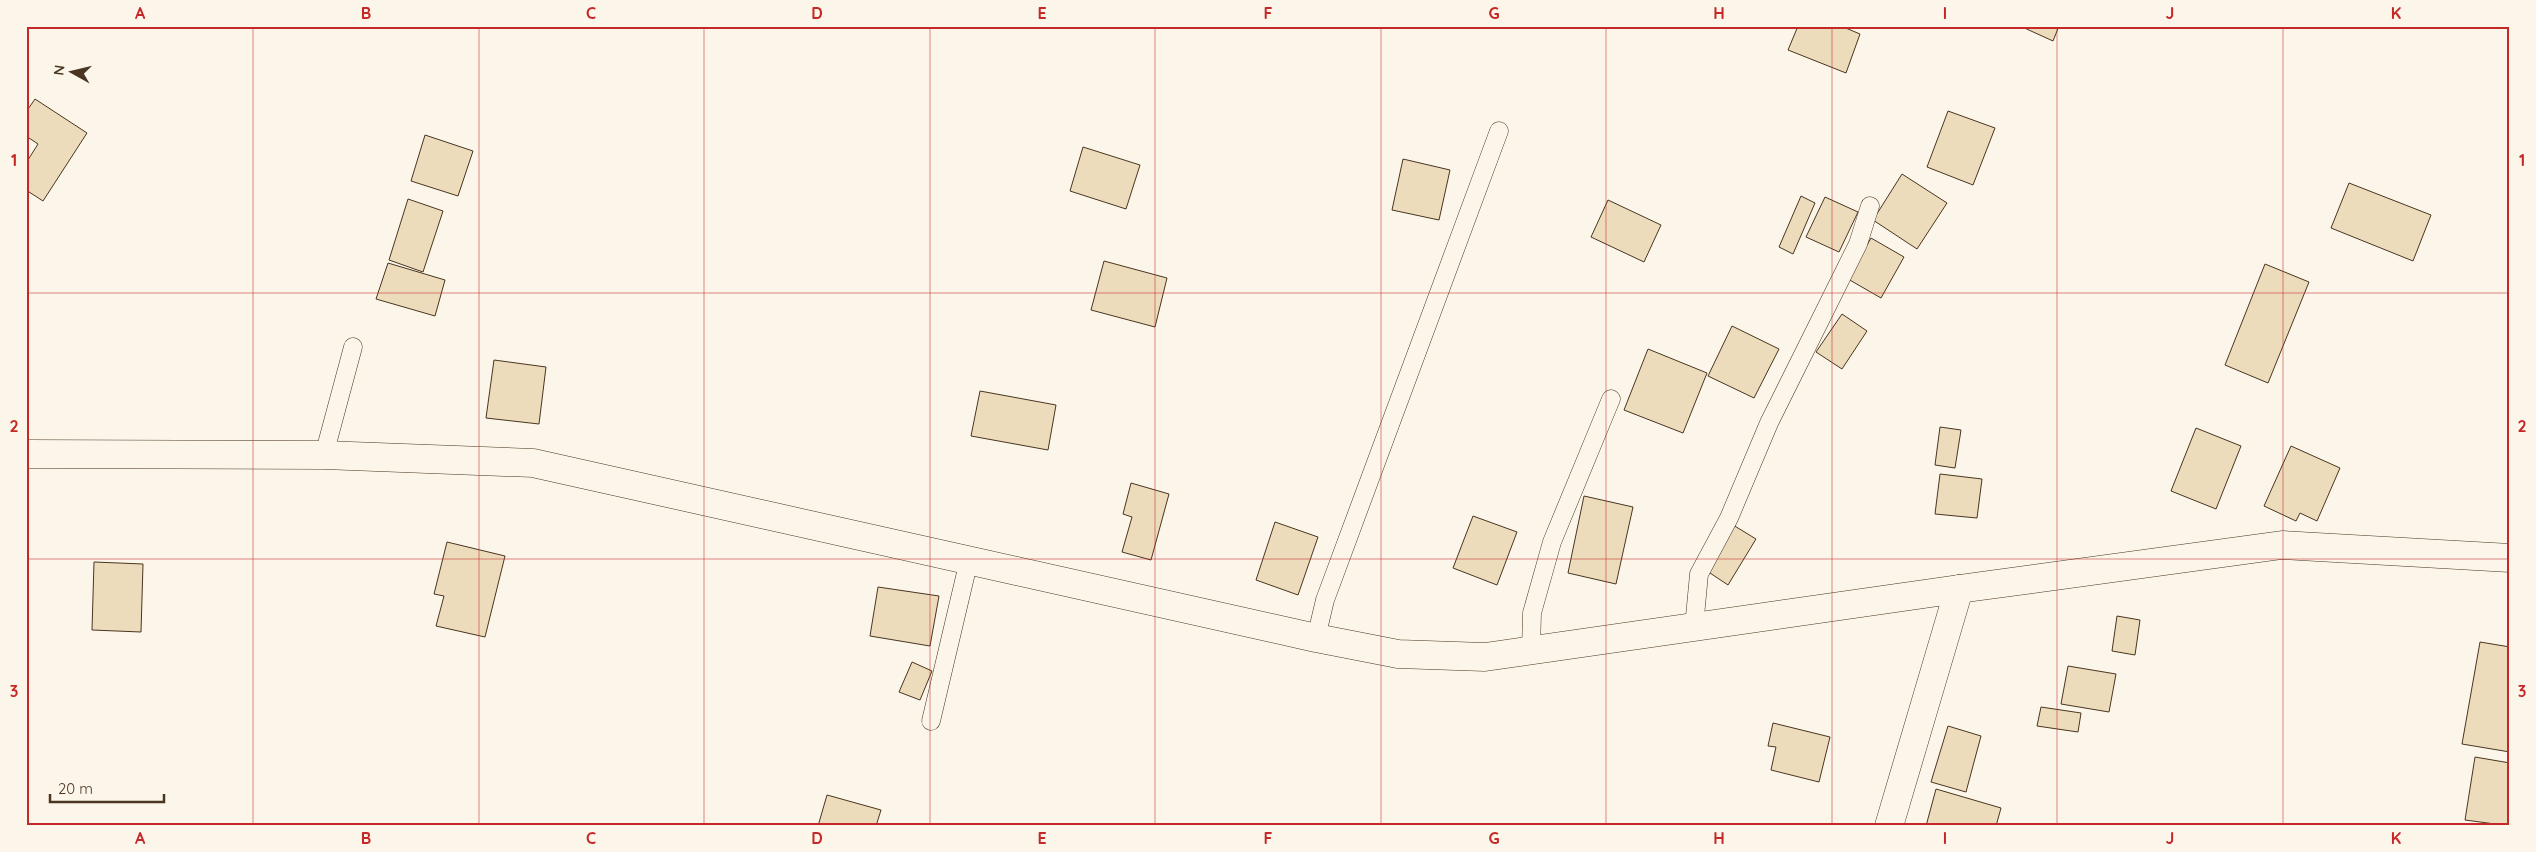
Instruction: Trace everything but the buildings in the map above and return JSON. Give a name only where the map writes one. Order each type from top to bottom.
[{"type":"street","points":[[26,454],[324,455],[533,463],[1316,638],[1398,654],[1485,657],[1959,588],[2282,545],[2510,558]]},
{"type":"street","points":[[1888,826],[1959,588]]},
{"type":"lane","points":[[1316,638],[1329,590],[1498,131]]},
{"type":"lane","points":[[1694,627],[1699,574],[1729,518],[1769,423],[1858,244],[1870,206]]},
{"type":"lane","points":[[324,455],[353,347]]},
{"type":"lane","points":[[1531,650],[1532,613],[1552,542],[1611,399]]},
{"type":"lane","points":[[931,721],[969,560]]}]
